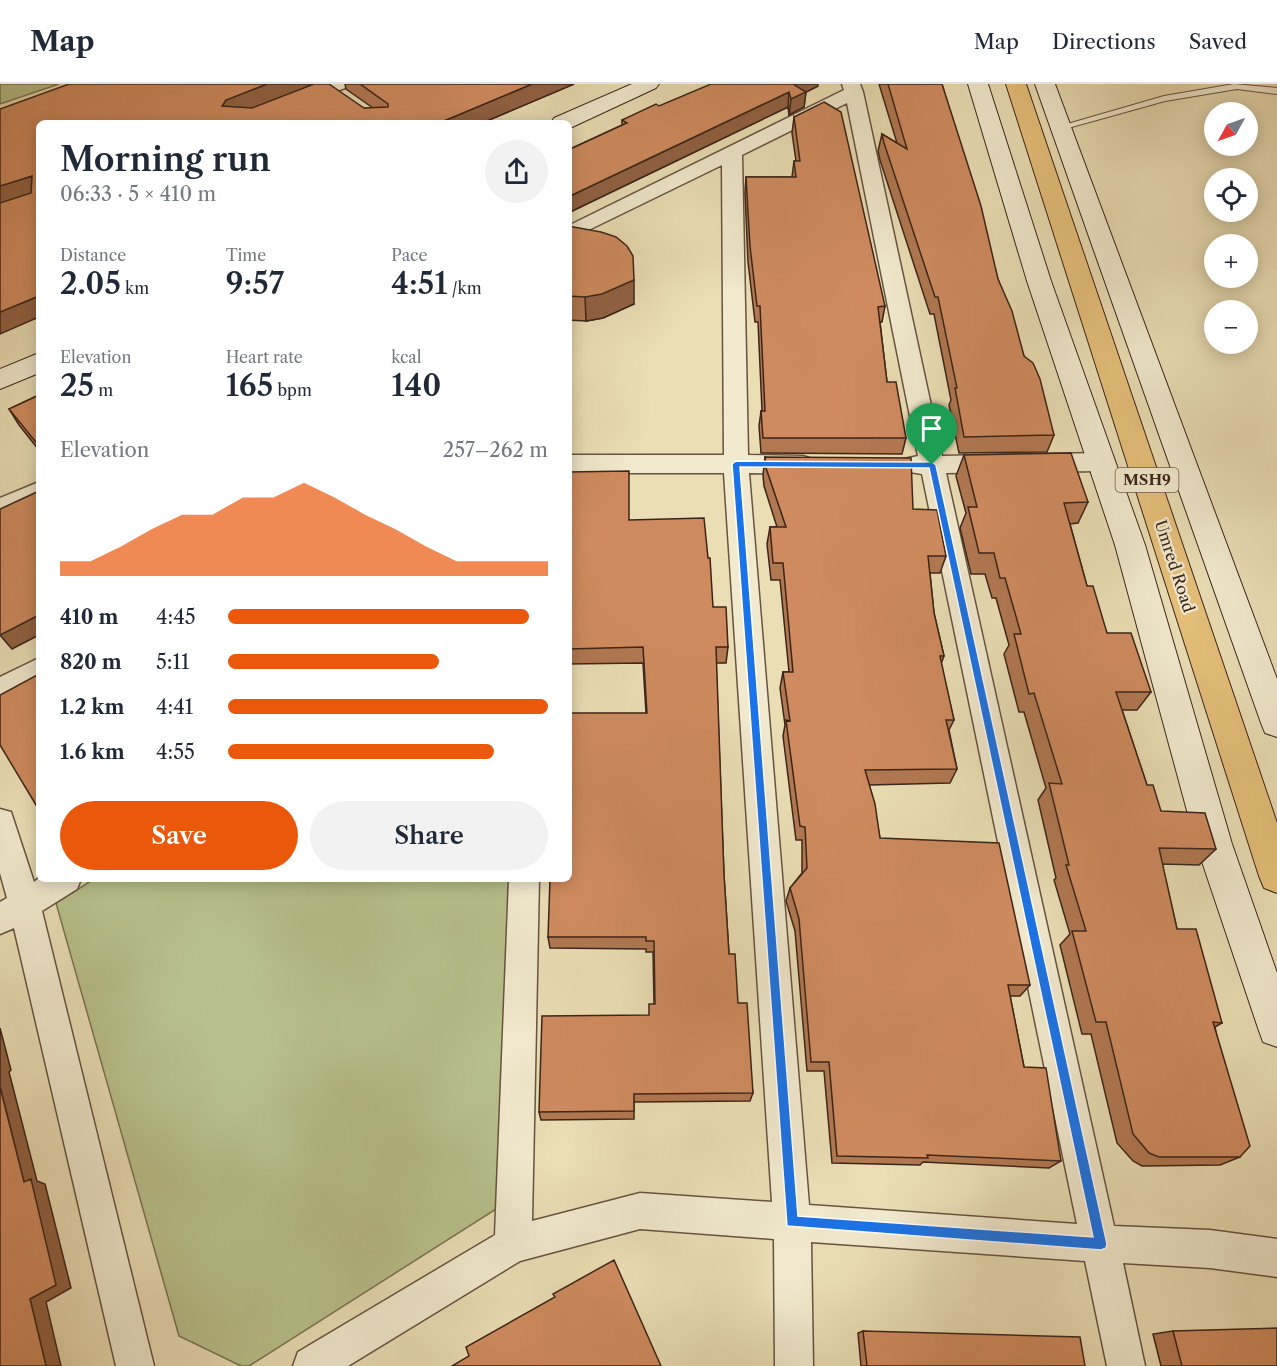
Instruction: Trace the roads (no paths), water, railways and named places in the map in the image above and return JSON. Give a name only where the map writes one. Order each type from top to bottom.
[{"type":"main road","name":"Umred Road","points":[[1016,84],[1277,876]]},
{"type":"street","points":[[569,120],[649,84]]},
{"type":"street","points":[[978,84],[1043,292],[1130,545],[1214,844],[1277,1028]]},
{"type":"street","points":[[1045,84],[1277,723]]},
{"type":"street","points":[[572,232],[732,153],[853,88],[932,465],[1101,1244],[1125,1366]]},
{"type":"street","points":[[247,120],[335,89]]},
{"type":"street","points":[[732,153],[736,464],[792,1222],[794,1366]]},
{"type":"street","points":[[0,380],[36,363]]},
{"type":"street","points":[[886,465],[1102,462]]},
{"type":"street","points":[[572,464],[828,465]]},
{"type":"street","points":[[0,509],[36,492]]},
{"type":"street","points":[[0,691],[36,671]]},
{"type":"street","points":[[0,822],[12,912],[135,1366]]},
{"type":"street","points":[[12,912],[61,882]]},
{"type":"street","points":[[513,1245],[524,882]]},
{"type":"street","points":[[312,1366],[513,1245],[640,1211],[1101,1244],[1210,1249],[1277,1258]]},
{"type":"lane","points":[[1061,127],[1164,99],[1237,86],[1277,91]]}]
